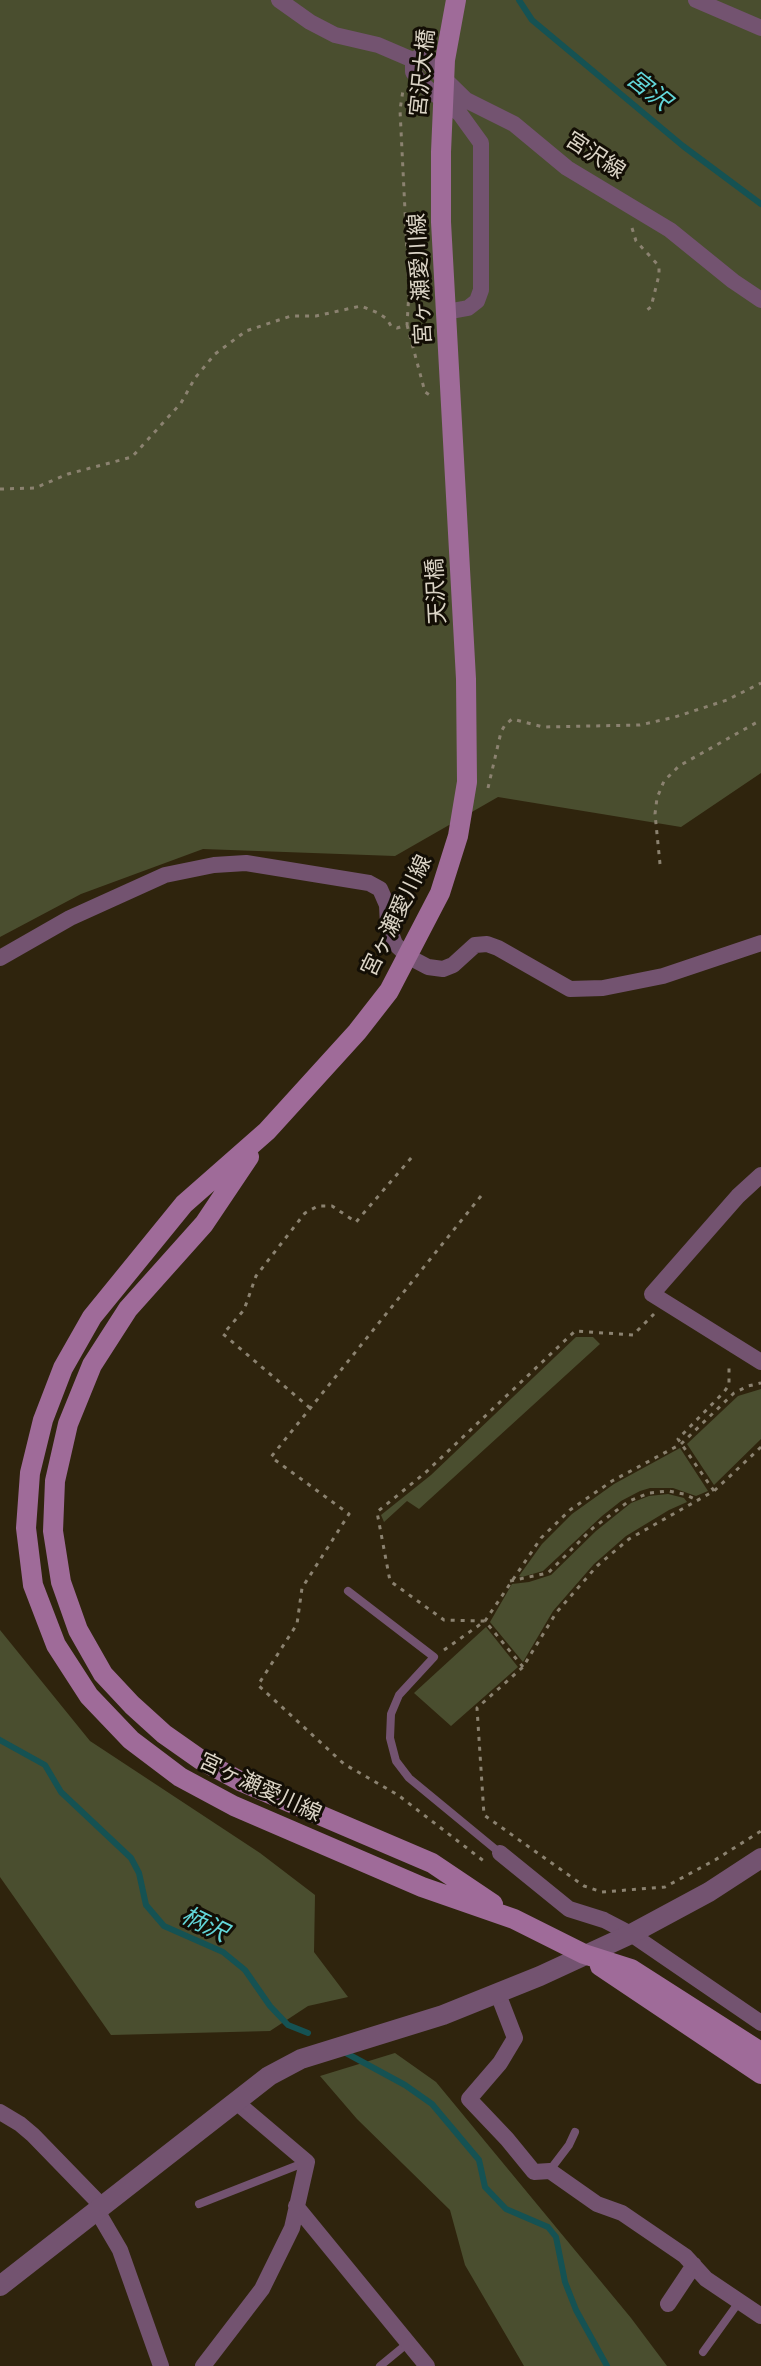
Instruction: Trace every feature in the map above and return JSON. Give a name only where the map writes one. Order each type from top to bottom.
[{"type":"main road","name":"宮沢大橋","points":[[441,152],[445,60],[456,0]]},
{"type":"main road","name":"宮ヶ瀬愛川線","points":[[441,152],[457,500]]},
{"type":"main road","name":"天沢橋","points":[[457,500],[466,679]]},
{"type":"main road","name":"宮ヶ瀬愛川線","points":[[466,679],[467,782],[458,836],[440,893],[389,991],[357,1032],[267,1131],[184,1204],[92,1317],[63,1368],[43,1420],[30,1473],[26,1528],[33,1585],[56,1645],[89,1696],[131,1740],[180,1777],[234,1806],[422,1887],[514,1919],[584,1954],[631,1969],[761,2052]]},
{"type":"main road","name":"宮ヶ瀬愛川線","points":[[267,1131],[204,1224],[128,1309],[92,1365],[68,1424],[55,1481],[53,1531],[61,1582],[78,1630],[103,1674],[164,1734],[201,1760],[240,1781],[432,1863],[514,1919]]},
{"type":"main road","name":"宮ヶ瀬愛川線","points":[[584,1954],[761,2074]]},
{"type":"street","points":[[279,0],[335,35],[378,45],[410,59],[413,72],[421,83],[460,114],[481,143],[481,290],[477,301],[468,308],[446,312]]},
{"type":"street","points":[[696,0],[761,28]]},
{"type":"street","name":"宮沢線","points":[[410,59],[421,56],[466,100],[514,124],[567,168],[670,230],[761,300]]},
{"type":"street","points":[[0,958],[70,918],[165,875],[214,865],[246,863],[369,883],[380,889],[387,905],[388,925],[395,944],[409,957],[428,967],[443,969],[453,965],[475,945],[487,944],[570,989],[603,988],[663,976],[761,943]]},
{"type":"street","points":[[761,1175],[738,1196],[652,1294],[761,1362]]},
{"type":"street","points":[[0,2286],[269,2076],[301,2059],[443,2015],[498,1994],[631,1934],[709,1892],[761,1858]]},
{"type":"street","points":[[495,1860],[569,1909],[604,1920],[631,1934],[761,2023]]},
{"type":"street","points":[[498,1994],[515,2038],[500,2063],[469,2099],[534,2172],[550,2171],[597,2204],[622,2213],[685,2256],[706,2279],[761,2316]]},
{"type":"street","points":[[203,2366],[262,2289],[292,2228],[307,2162],[235,2101]]},
{"type":"street","points":[[0,2112],[33,2135],[98,2207],[120,2250],[161,2366]]},
{"type":"street","points":[[296,2206],[427,2366]]},
{"type":"street","points":[[668,2304],[694,2265]]},
{"type":"lane","points":[[348,1591],[434,1657],[399,1695],[391,1714],[390,1738],[396,1761],[409,1778],[495,1860]]},
{"type":"lane","points":[[550,2171],[575,2132]]},
{"type":"lane","points":[[199,2204],[307,2162]]},
{"type":"lane","points":[[703,2352],[739,2302]]},
{"type":"lane","points":[[380,2366],[409,2343]]},
{"type":"path","points":[[403,90],[400,110],[409,291],[407,325],[425,392],[453,414]]},
{"type":"path","points":[[641,211],[631,227],[636,241],[659,266],[651,307],[643,313]]},
{"type":"path","points":[[0,489],[35,488],[68,474],[132,457],[181,403],[195,378],[215,354],[246,331],[291,316],[316,316],[361,306],[387,319],[391,326],[407,325]]},
{"type":"path","points":[[486,794],[501,732],[512,719],[543,727],[640,725],[727,700],[761,683]]},
{"type":"path","points":[[660,864],[655,814],[664,781],[679,766],[761,720]]},
{"type":"path","points":[[310,1408],[223,1334],[244,1310],[256,1276],[305,1213],[318,1206],[332,1206],[356,1222],[412,1157]]},
{"type":"path","points":[[481,1196],[271,1457],[349,1514],[302,1588],[297,1624],[258,1685],[344,1764],[398,1795],[495,1860]]},
{"type":"path","points":[[523,1667],[485,1621],[444,1620],[390,1581],[377,1512],[425,1473],[575,1331],[633,1335],[655,1313]]},
{"type":"path","points":[[714,1491],[678,1439],[729,1385],[731,1371],[724,1353]]},
{"type":"path","points":[[434,1657],[485,1621],[541,1538],[570,1510],[612,1481],[681,1444],[734,1393],[761,1383]]},
{"type":"path","points":[[761,1447],[714,1491],[629,1539],[597,1566],[556,1613],[523,1667],[477,1708],[484,1815],[584,1886],[602,1892],[665,1887],[761,1831]]},
{"type":"path","points":[[510,1581],[548,1573],[593,1528],[629,1501],[649,1493],[668,1491],[697,1500]]},
{"type":"green space","points":[[0,0],[761,0],[761,773],[681,827],[498,797],[395,856],[203,849],[81,894],[0,937]]},
{"type":"green space","points":[[576,1337],[593,1337],[600,1344],[419,1509],[407,1501],[384,1522],[381,1515],[431,1475]]},
{"type":"green space","points":[[761,1389],[761,1439],[714,1485],[687,1444],[738,1396]]},
{"type":"green space","points":[[680,1448],[708,1491],[696,1496],[673,1488],[640,1491],[602,1516],[543,1571],[519,1576],[542,1544],[572,1514],[614,1484]]},
{"type":"green space","points":[[668,1494],[684,1498],[687,1502],[626,1536],[594,1564],[553,1611],[523,1662],[490,1622],[512,1584],[551,1575],[596,1531],[631,1503],[649,1496]]},
{"type":"green space","points":[[486,1627],[518,1667],[451,1726],[414,1693]]},
{"type":"green space","points":[[0,1630],[90,1741],[260,1853],[315,1895],[314,1952],[348,1997],[308,2006],[270,2031],[111,2035],[0,1877]]},
{"type":"green space","points":[[395,2053],[436,2082],[667,2366],[524,2366],[465,2265],[450,2210],[357,2119],[320,2076]]},
{"type":"waterway","name":"宮沢","points":[[519,0],[532,20],[683,146],[761,204]]},
{"type":"waterway","name":"柄沢","points":[[0,1740],[45,1765],[61,1792],[131,1858],[139,1873],[146,1905],[164,1926],[223,1952],[245,1970],[270,2006],[288,2025],[308,2033]]},
{"type":"waterway","name":"柄沢","points":[[346,2053],[405,2085],[432,2104],[479,2160],[485,2187],[506,2209],[548,2227],[556,2237],[565,2282],[576,2310],[607,2366]]}]
